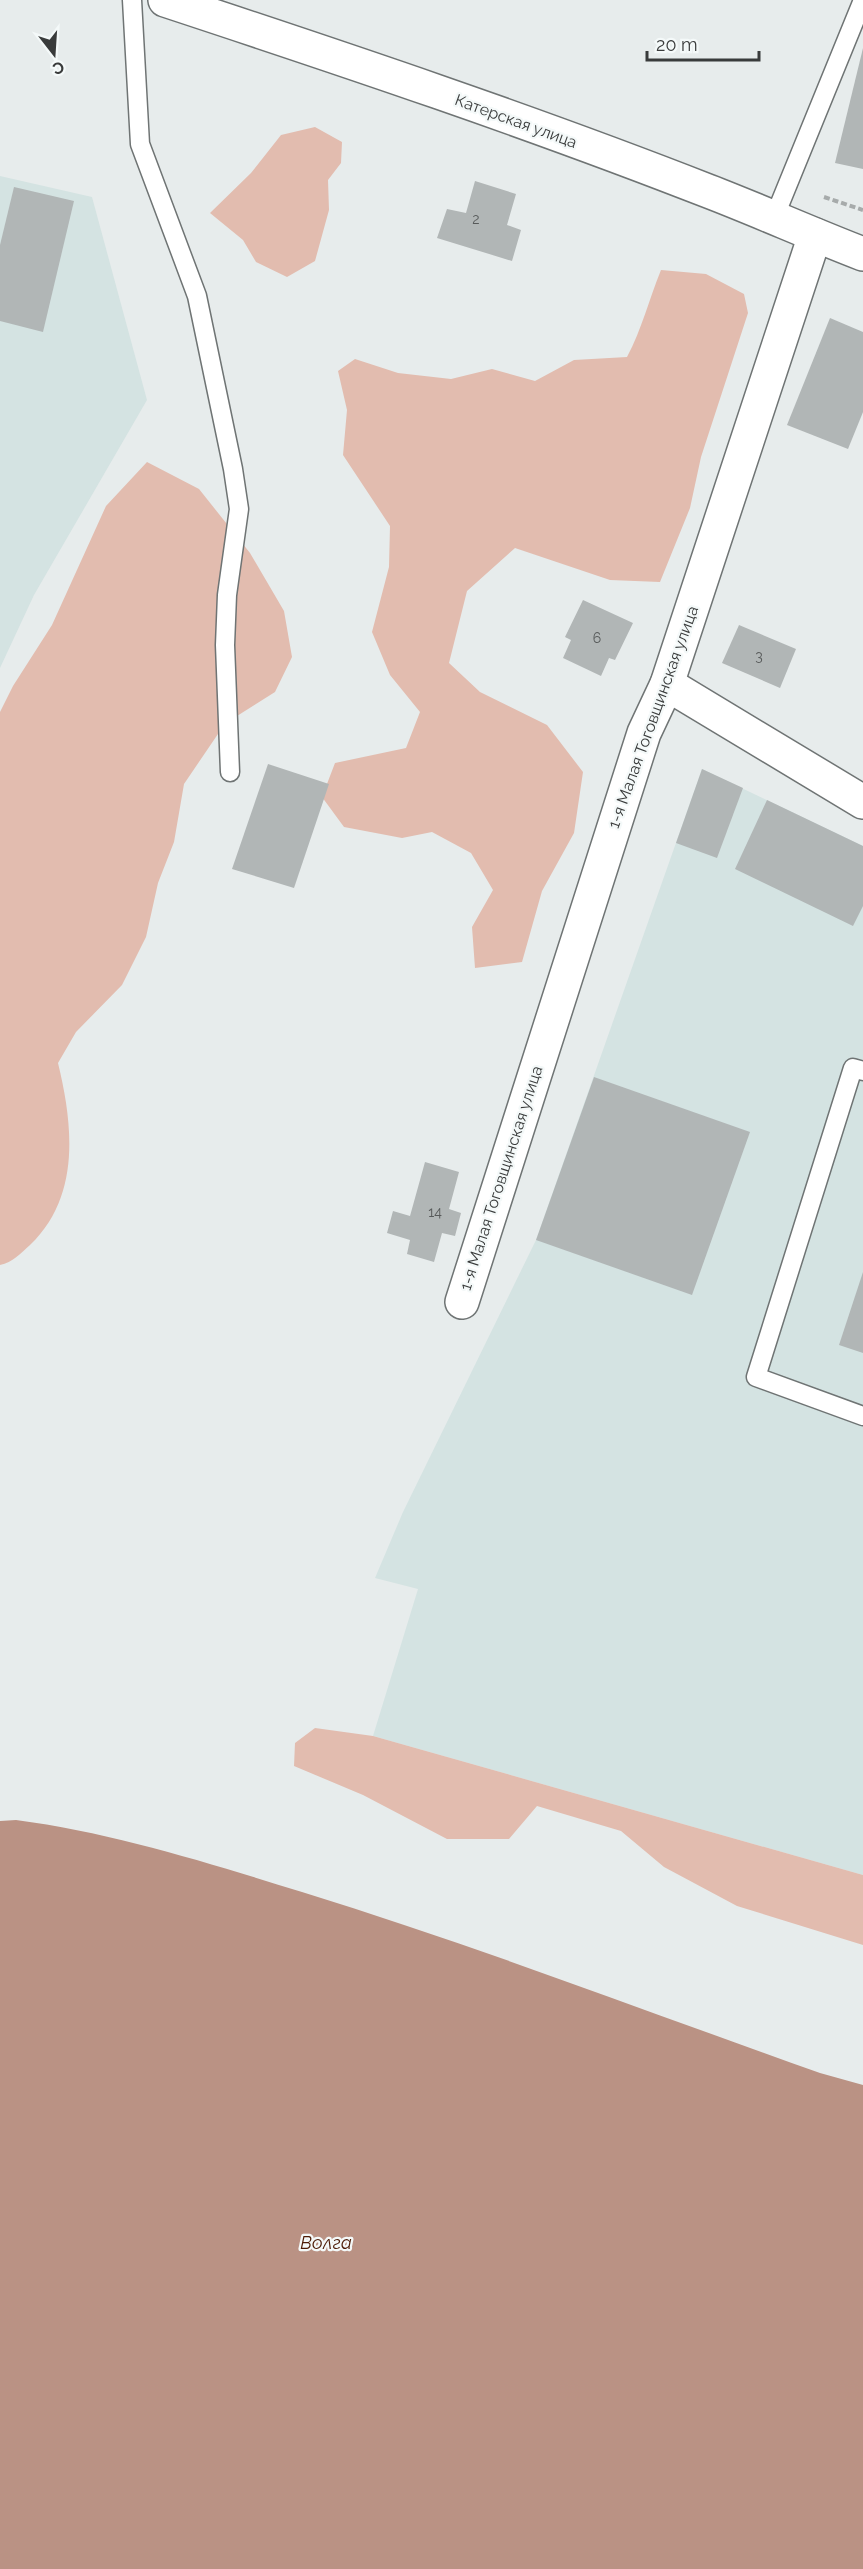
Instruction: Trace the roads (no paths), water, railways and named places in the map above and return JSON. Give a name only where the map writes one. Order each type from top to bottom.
[{"type":"street","name":"Катерская улица","points":[[165,0],[331,54],[686,183],[863,254]]},
{"type":"street","name":"1-я Малая Тоговщинская улица","points":[[462,1302],[644,733],[668,684],[815,235]]},
{"type":"street","points":[[668,684],[863,802]]},
{"type":"lane","points":[[132,0],[140,144],[197,296],[233,469],[239,509],[227,595],[225,645],[230,772]]},
{"type":"lane","points":[[774,218],[863,0]]},
{"type":"lane","points":[[863,1071],[853,1068],[756,1377],[863,1416]]},
{"type":"water","name":"Волга","points":[[16,1820],[125,1841],[302,1892],[497,1957],[820,2073],[863,2085],[863,2569],[0,2569],[0,1821]]}]
